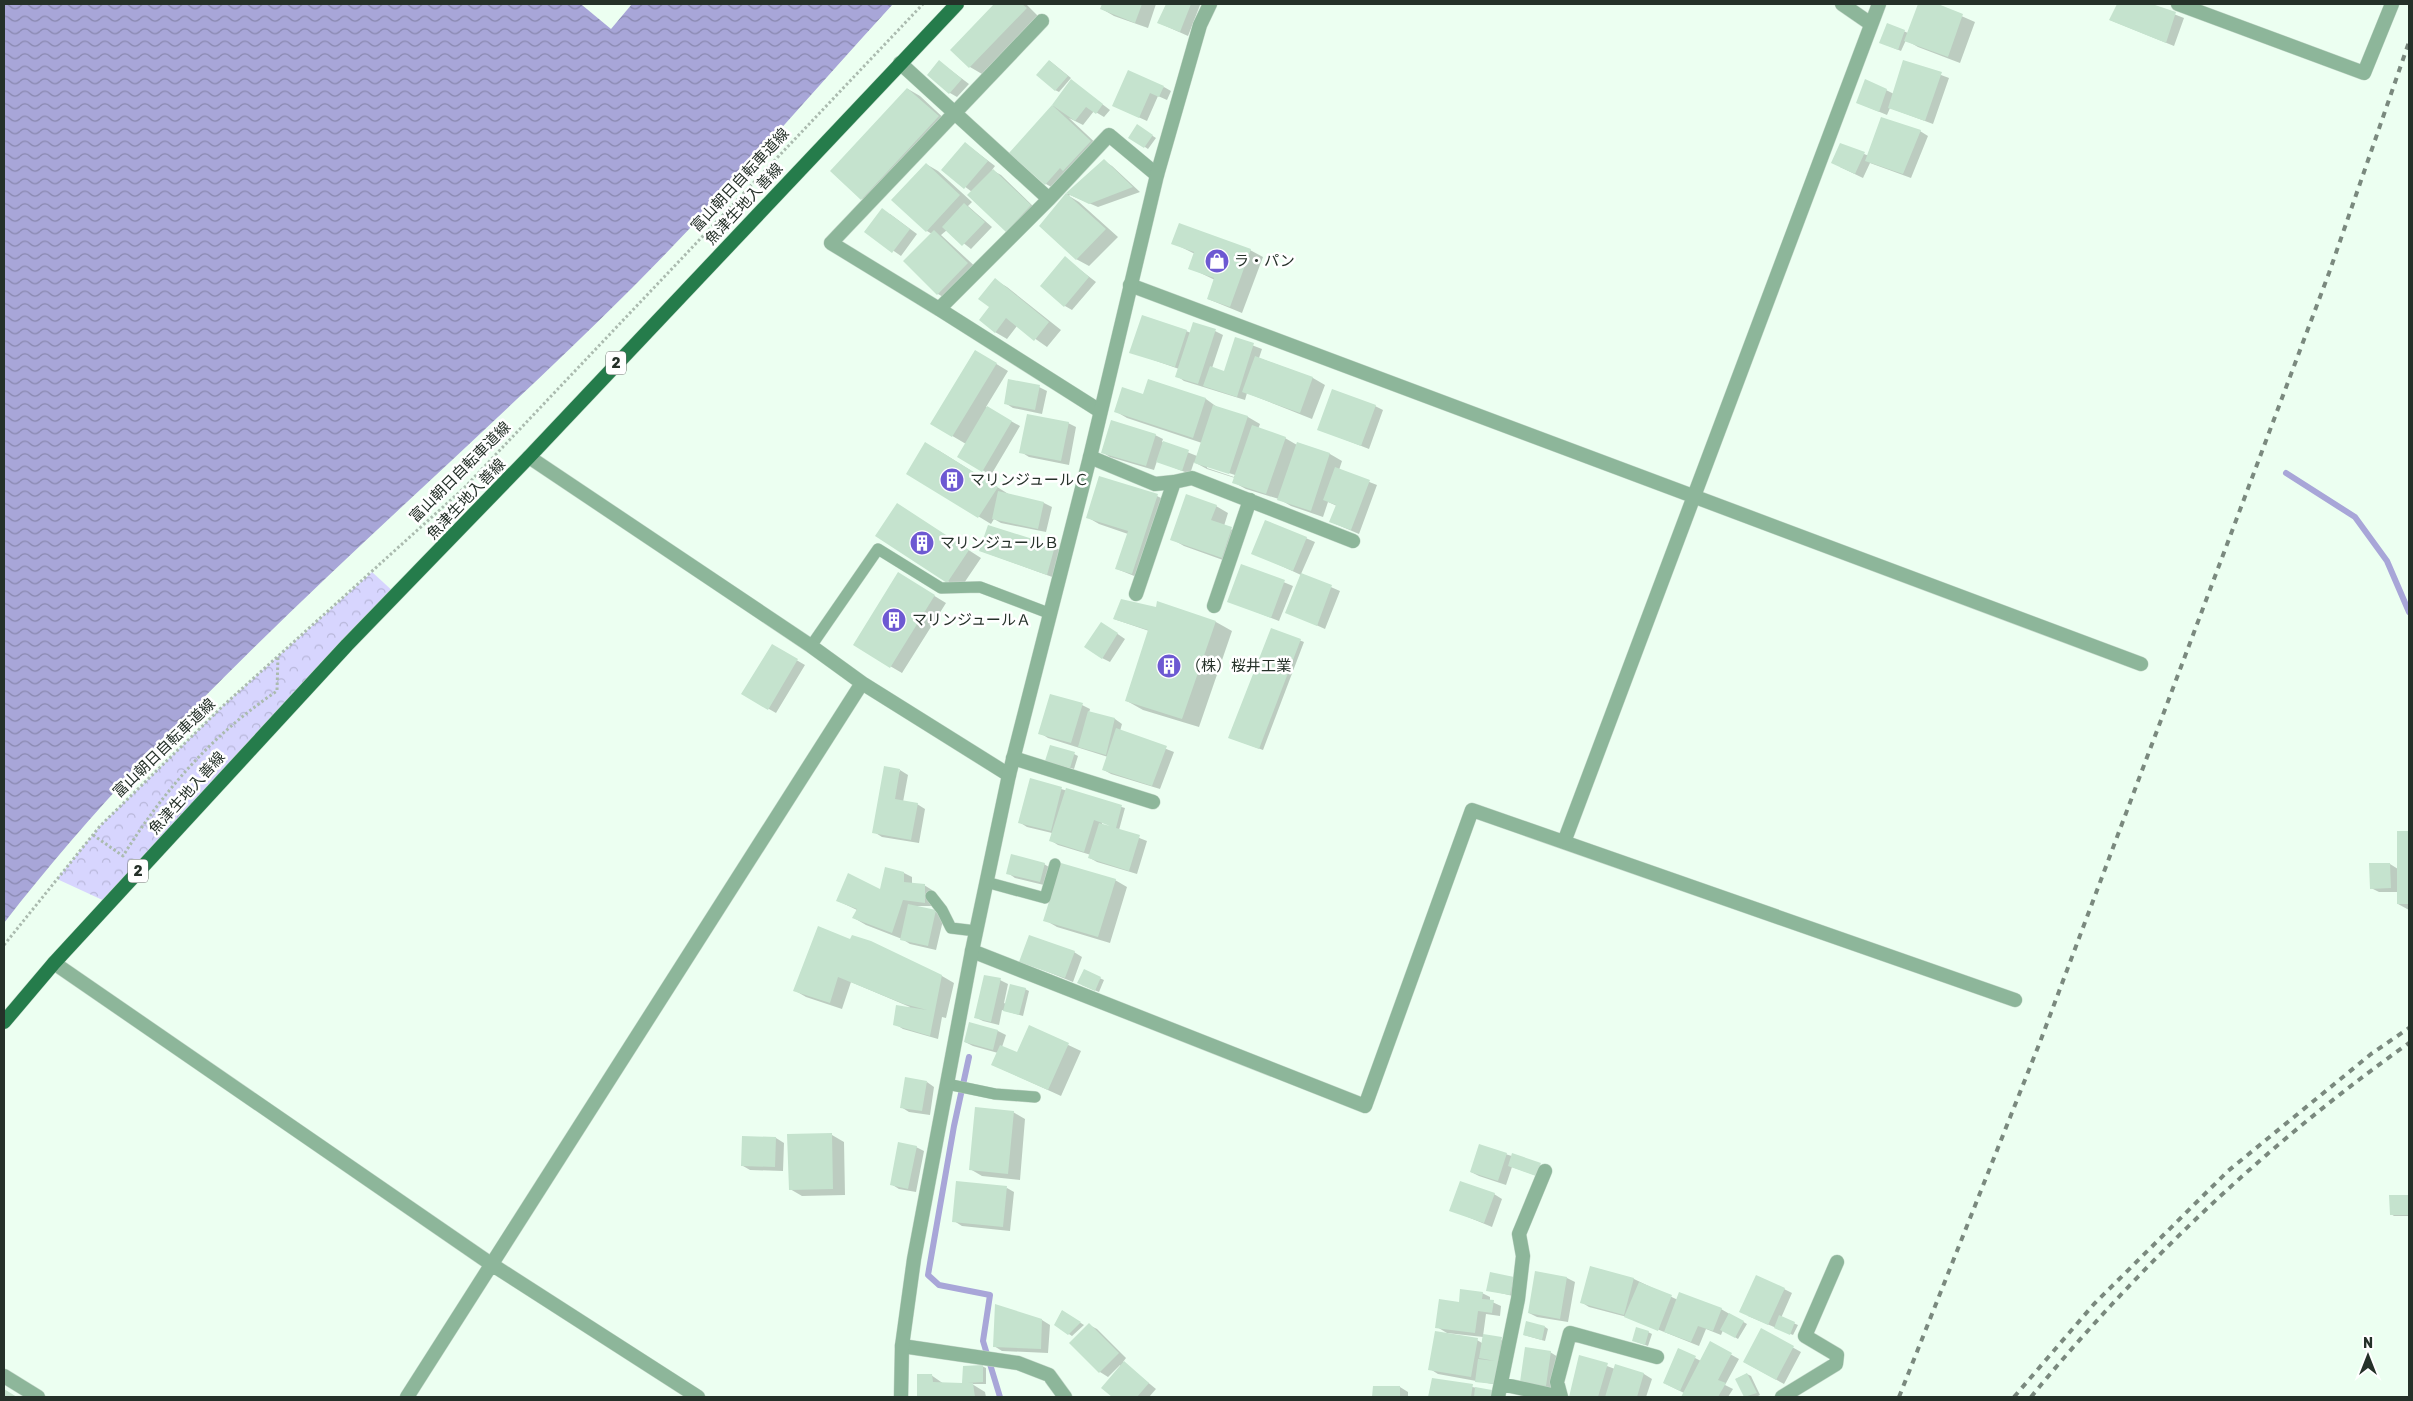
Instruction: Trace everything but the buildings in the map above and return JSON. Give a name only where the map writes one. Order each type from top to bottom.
[{"type":"main road","name":"魚津生地入善線","points":[[4,1022],[54,963],[347,645],[529,457],[957,4]]},
{"type":"street","points":[[901,1397],[902,1346],[914,1259],[972,951],[1009,775],[1090,457],[1157,175],[1200,25],[1210,4]]},
{"type":"street","points":[[1842,4],[1871,24]]},
{"type":"street","points":[[1564,842],[1695,498],[1879,4]]},
{"type":"street","points":[[2178,4],[2364,73],[2392,4]]},
{"type":"street","points":[[1042,21],[831,243],[1100,411]]},
{"type":"street","points":[[900,63],[1049,199]]},
{"type":"street","points":[[939,309],[1110,135],[1157,175]]},
{"type":"street","points":[[1130,285],[2141,664]]},
{"type":"street","points":[[529,457],[811,646],[862,683],[1009,775]]},
{"type":"street","points":[[1090,457],[1155,484],[1192,478],[1353,541]]},
{"type":"street","points":[[1136,594],[1174,482]]},
{"type":"street","points":[[1214,606],[1250,500]]},
{"type":"street","points":[[407,1397],[862,683]]},
{"type":"street","points":[[1013,758],[1153,802]]},
{"type":"street","points":[[972,951],[1365,1106],[1472,810],[2015,1000]]},
{"type":"street","points":[[54,963],[490,1264],[698,1397]]},
{"type":"street","points":[[1545,1171],[1519,1234],[1522,1256],[1518,1299],[1500,1390],[1561,1397],[1558,1382],[1570,1334],[1657,1357]]},
{"type":"street","points":[[1782,1397],[1836,1364],[1837,1355],[1805,1336],[1837,1262]]},
{"type":"street","points":[[902,1346],[1018,1363],[1049,1375],[1065,1397]]},
{"type":"street","points":[[4,1376],[38,1397]]},
{"type":"lane","points":[[811,646],[878,549],[941,588],[980,587],[1051,614]]},
{"type":"lane","points":[[986,882],[1045,898],[1055,864]]},
{"type":"lane","points":[[931,896],[942,910],[951,928],[976,931]]},
{"type":"lane","points":[[947,1084],[995,1094],[1035,1097]]},
{"type":"path","name":"富山朝日自転車道線","points":[[4,945],[93,835],[225,704],[464,488],[923,4]]},
{"type":"path","points":[[93,835],[124,856],[147,817],[189,765],[248,711],[277,691],[278,656]]},
{"type":"green space","points":[[372,572],[396,594],[109,903],[57,879],[100,826],[225,704]]},
{"type":"water","points":[[4,4],[893,4],[666,254],[552,366],[227,674],[150,754],[75,837],[4,923]]},
{"type":"pier","points":[[632,4],[611,29],[582,5]]},
{"type":"waterway","points":[[2286,473],[2355,517],[2387,561],[2409,612]]},
{"type":"waterway","points":[[969,1057],[954,1126],[928,1275],[939,1285],[990,1295],[983,1341],[1000,1397]]},
{"type":"railway","points":[[1899,1397],[2040,1042],[2329,273],[2409,42]]},
{"type":"railway","points":[[2014,1397],[2094,1304],[2228,1171],[2371,1054],[2409,1028]]},
{"type":"railway","points":[[2031,1397],[2117,1299],[2208,1207],[2306,1122],[2409,1043]]},
{"type":"place","name":"ラ・パン","points":[[1217,261]]},
{"type":"place","name":"マリンジュールＣ","points":[[952,480]]},
{"type":"place","name":"マリンジュールＢ","points":[[922,543]]},
{"type":"place","name":"マリンジュールＡ","points":[[894,620]]},
{"type":"place","name":"（株）桜井工業","points":[[1169,666]]}]
